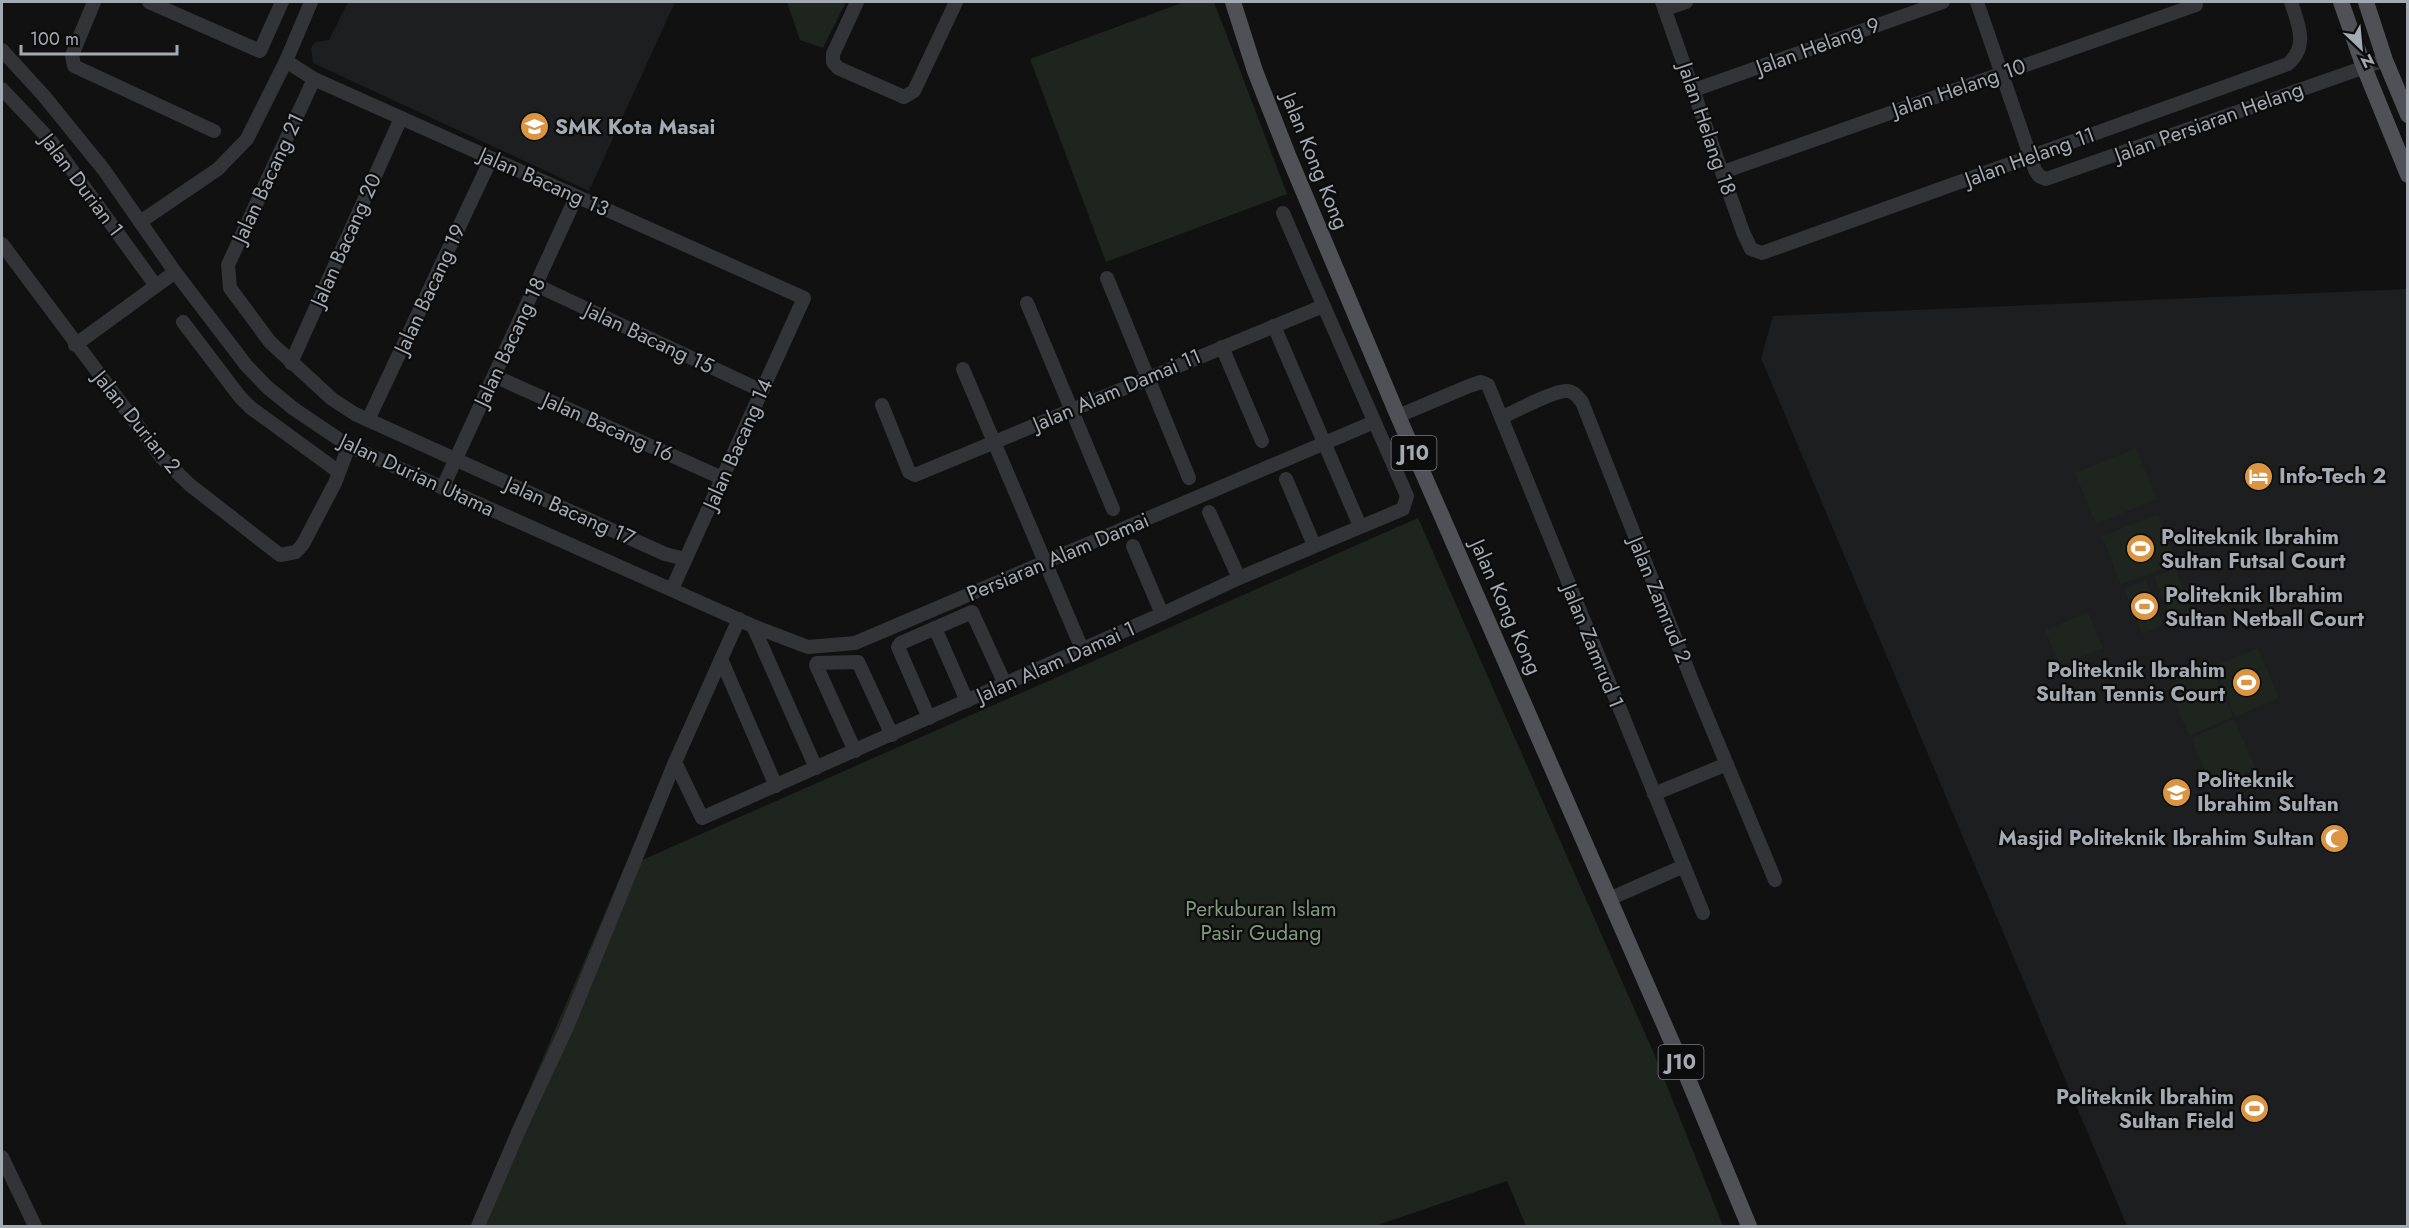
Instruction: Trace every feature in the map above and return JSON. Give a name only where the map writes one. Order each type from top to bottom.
[{"type":"main road","name":"Jalan Kong Kong","points":[[1233,2],[1255,71],[1288,155],[1398,416],[1688,1079],[1749,1227]]},
{"type":"main road","points":[[2341,2],[2364,67],[2408,175]]},
{"type":"main road","points":[[2367,2],[2385,60],[2408,115]]},
{"type":"street","points":[[94,2],[72,55],[74,66],[214,131]]},
{"type":"street","points":[[148,2],[260,51],[282,2]]},
{"type":"street","points":[[140,222],[193,188],[234,155],[247,138],[286,62],[311,2]]},
{"type":"street","points":[[857,2],[836,46],[832,58],[835,66],[900,96],[912,94],[956,2]]},
{"type":"street","points":[[1664,5],[1686,2]]},
{"type":"street","name":"Jalan Helang 9","points":[[1694,90],[1943,2]]},
{"type":"street","points":[[1977,2],[2033,164]]},
{"type":"street","name":"Jalan Helang 11","points":[[1757,252],[1772,251],[2033,164],[2288,64],[2299,52],[2301,43],[2291,2]]},
{"type":"street","name":"Jalan Helang 10","points":[[1722,172],[2196,3]]},
{"type":"street","name":"Jalan Helang 18","points":[[1664,5],[1749,245],[1757,252]]},
{"type":"street","name":"Jalan Durian Utama","points":[[2,50],[44,96],[104,170],[175,272],[246,364],[267,387],[349,446],[738,619]]},
{"type":"street","name":"Jalan Persiaran Helang","points":[[2033,164],[2039,176],[2049,179],[2385,60]]},
{"type":"street","name":"Jalan Bacang 13","points":[[286,62],[314,79],[804,298]]},
{"type":"street","name":"Jalan Bacang 21","points":[[228,277],[228,265],[314,79]]},
{"type":"street","name":"Jalan Durian 1","points":[[2,89],[51,141],[156,286]]},
{"type":"street","name":"Jalan Bacang 20","points":[[291,363],[401,118]]},
{"type":"street","name":"Jalan Bacang 19","points":[[368,420],[491,159]]},
{"type":"street","name":"Jalan Bacang 18","points":[[444,487],[576,196]]},
{"type":"street","points":[[1283,213],[1374,422]]},
{"type":"street","name":"Jalan Durian 2","points":[[2,244],[75,345],[174,471],[280,555],[296,552],[303,544],[339,472],[349,446]]},
{"type":"street","points":[[75,345],[175,272]]},
{"type":"street","name":"Jalan Bacang 17","points":[[228,277],[230,288],[270,342],[332,399],[368,420],[456,460],[665,554],[685,559]]},
{"type":"street","points":[[1107,278],[1189,478]]},
{"type":"street","name":"Jalan Bacang 15","points":[[536,285],[762,391]]},
{"type":"street","name":"Jalan Bacang 14","points":[[672,589],[804,298]]},
{"type":"street","points":[[1027,303],[1113,510]]},
{"type":"street","name":"Jalan Alam Damai 11","points":[[882,405],[909,472],[912,474],[1323,306]]},
{"type":"street","points":[[183,322],[240,397],[251,408],[339,472]]},
{"type":"street","points":[[1274,326],[1360,526]]},
{"type":"street","points":[[1222,347],[1262,441]]},
{"type":"street","points":[[963,369],[1082,649]]},
{"type":"street","name":"Jalan Bacang 16","points":[[494,376],[722,478]]},
{"type":"street","name":"Jalan Zamrud 1","points":[[1398,416],[1481,382],[1488,385],[1703,913]]},
{"type":"street","name":"Jalan Zamrud 2","points":[[1502,417],[1556,393],[1567,391],[1576,394],[1582,402],[1726,764],[1775,880]]},
{"type":"street","name":"Persiaran Alam Damai","points":[[738,619],[808,647],[855,644],[1374,422]]},
{"type":"street","name":"Jalan Alam Damai 1","points":[[675,762],[702,819],[1239,578],[1402,509],[1407,496],[1374,422]]},
{"type":"street","points":[[1286,479],[1314,545]]},
{"type":"street","points":[[1209,512],[1239,578]]},
{"type":"street","points":[[1133,546],[1162,614]]},
{"type":"street","points":[[929,718],[898,647],[901,643],[972,612],[1005,684]]},
{"type":"street","points":[[478,1227],[519,1130],[567,1027],[675,762],[738,619]]},
{"type":"street","points":[[753,626],[816,768]]},
{"type":"street","points":[[935,628],[967,701]]},
{"type":"street","points":[[721,659],[776,786]]},
{"type":"street","points":[[855,751],[817,663],[858,662],[892,735]]},
{"type":"street","points":[[1654,794],[1726,764]]},
{"type":"street","points":[[1609,899],[1684,866]]},
{"type":"street","points":[[2,1160],[35,1227]]},
{"type":"shaded area","name":"SMK Kota Masai","points":[[348,2],[675,2],[589,191],[313,63],[311,48],[315,42],[329,40]]},
{"type":"shaded area","name":"Politeknik Ibrahim Sultan","points":[[2407,289],[2407,1226],[2127,1226],[1761,358],[1773,316]]},
{"type":"green space","points":[[787,2],[846,2],[823,48],[800,40]]},
{"type":"green space","points":[[1184,2],[1214,2],[1287,194],[1106,262],[1030,59]]},
{"type":"green space","points":[[2136,448],[2157,499],[2096,524],[2075,473]]},
{"type":"green space","name":"Politeknik Ibrahim Sultan Futsal Court","points":[[2158,514],[2177,563],[2121,585],[2102,536]]},
{"type":"green space","name":"Perkuburan Islam Pasir Gudang","points":[[1418,518],[1655,1056],[1723,1226],[1526,1226],[1507,1181],[1375,1226],[471,1226],[624,868]]},
{"type":"green space","name":"Politeknik Ibrahim Sultan Netball Court","points":[[2175,569],[2193,613],[2172,622],[2154,577]]},
{"type":"green space","name":"Politeknik Ibrahim Sultan Netball Court","points":[[2146,580],[2163,625],[2142,634],[2124,589]]},
{"type":"green space","points":[[2088,612],[2103,648],[2060,666],[2045,630]]},
{"type":"green space","name":"Politeknik Ibrahim Sultan Tennis Court","points":[[2258,648],[2279,698],[2235,717],[2214,666]]},
{"type":"green space","name":"Politeknik Ibrahim Sultan Tennis Court","points":[[2211,667],[2233,717],[2189,736],[2168,686]]},
{"type":"green space","name":"Politeknik Ibrahim Sultan Tennis Court","points":[[2234,719],[2256,769],[2212,788],[2191,738]]},
{"type":"place","name":"SMK Kota Masai","points":[[534,127]]},
{"type":"place","name":"Info-Tech 2","points":[[2258,476]]},
{"type":"place","name":"Politeknik Ibrahim Sultan Futsal Court","points":[[2140,549]]},
{"type":"place","name":"Politeknik Ibrahim Sultan Netball Court","points":[[2144,607]]},
{"type":"place","name":"Politeknik Ibrahim Sultan Tennis Court","points":[[2246,682]]},
{"type":"place","name":"Politeknik Ibrahim Sultan","points":[[2176,792]]},
{"type":"place","name":"Masjid Politeknik Ibrahim Sultan","points":[[2335,838]]},
{"type":"place","name":"Politeknik Ibrahim Sultan Field","points":[[2255,1109]]}]
